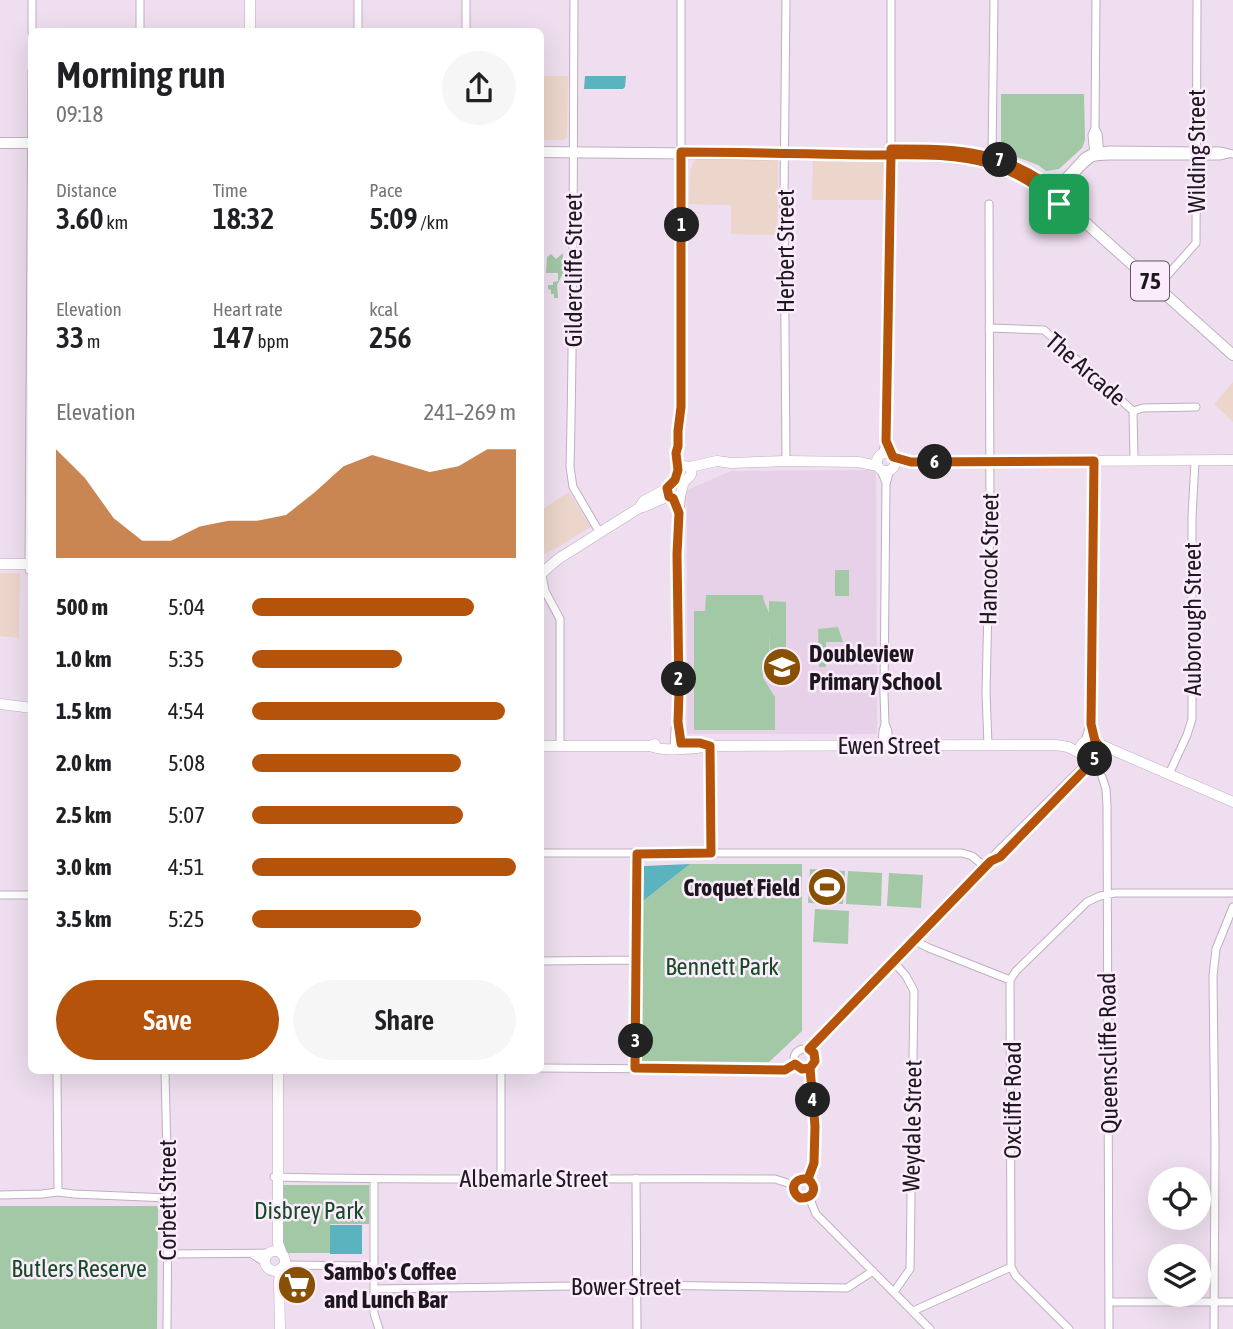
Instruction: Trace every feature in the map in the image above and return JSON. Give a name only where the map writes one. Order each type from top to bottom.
[{"type":"main road","points":[[250,0],[250,28]]},
{"type":"main road","points":[[0,142],[28,143]]},
{"type":"main road","name":"75","points":[[544,145],[572,149]]},
{"type":"main road","name":"75","points":[[544,152],[572,149],[891,152],[959,150],[992,157],[1032,175],[1055,195],[1059,204],[1068,207],[1233,355]]},
{"type":"main road","name":"75","points":[[891,152],[983,162],[1009,170],[1055,195]]},
{"type":"main road","points":[[673,494],[675,480],[684,468],[718,461],[1233,460]]},
{"type":"main road","points":[[544,569],[639,508],[644,500],[673,494],[689,479],[707,469],[732,463]]},
{"type":"main road","points":[[684,468],[692,473],[689,479]]},
{"type":"main road","points":[[0,564],[28,567]]},
{"type":"main road","points":[[0,570],[28,567]]},
{"type":"main road","points":[[0,704],[28,708]]},
{"type":"main road","name":"Ewen Street","points":[[544,746],[650,746],[656,749],[677,746],[1056,745],[1090,750]]},
{"type":"main road","points":[[1090,750],[1115,750],[1233,802]]},
{"type":"main road","points":[[275,1074],[276,1260],[280,1329]]},
{"type":"main road","points":[[274,1329],[272,1282],[276,1260]]},
{"type":"street","points":[[32,0],[32,28]]},
{"type":"street","points":[[140,0],[140,28]]},
{"type":"street","points":[[358,0],[358,28]]},
{"type":"street","points":[[466,0],[466,28]]},
{"type":"street","name":"Gildercliffe Street","points":[[574,0],[570,467],[573,487],[600,533]]},
{"type":"street","points":[[681,0],[681,407],[676,453],[684,468]]},
{"type":"street","name":"Herbert Street","points":[[786,0],[786,461]]},
{"type":"street","points":[[885,745],[883,731],[891,0]]},
{"type":"street","points":[[992,157],[994,0]]},
{"type":"street","points":[[1096,0],[1097,154]]},
{"type":"street","name":"Wilding Street","points":[[1157,287],[1196,243],[1197,0]]},
{"type":"street","points":[[1055,195],[1084,157],[1097,154],[1220,151],[1231,154]]},
{"type":"street","name":"Hancock Street","points":[[988,745],[989,204]]},
{"type":"street","name":"The Arcade","points":[[989,328],[1044,330],[1133,411],[1134,459]]},
{"type":"street","points":[[1133,411],[1143,408],[1196,407]]},
{"type":"street","points":[[809,1049],[988,864],[1000,857],[1090,750],[1094,461]]},
{"type":"street","name":"Auborough Street","points":[[1169,774],[1192,719],[1192,517],[1195,461]]},
{"type":"street","points":[[673,494],[679,513],[679,692],[678,722],[675,730],[677,746]]},
{"type":"street","points":[[544,592],[560,619],[560,746]]},
{"type":"street","points":[[710,746],[711,853]]},
{"type":"street","name":"Queenscliffe Road","points":[[1102,777],[1106,789],[1108,894],[1109,1329]]},
{"type":"street","points":[[544,853],[962,853],[988,864]]},
{"type":"street","points":[[635,1068],[637,854]]},
{"type":"street","points":[[913,940],[1010,980],[1016,971],[1094,898],[1108,894],[1233,893]]},
{"type":"street","points":[[0,895],[28,895]]},
{"type":"street","points":[[1214,1329],[1213,976],[1216,948],[1233,907]]},
{"type":"street","points":[[544,961],[636,960]]},
{"type":"street","name":"Weydale Street","points":[[893,961],[906,975],[914,991],[910,1269],[894,1292]]},
{"type":"street","name":"Oxcliffe Road","points":[[1010,980],[1012,1267]]},
{"type":"street","points":[[808,1179],[814,1163],[815,1126],[810,1068],[815,1061],[814,1053],[809,1049],[799,1049],[794,1056],[795,1064],[802,1069],[810,1068]]},
{"type":"street","points":[[544,1068],[785,1070],[795,1064]]},
{"type":"street","points":[[57,1074],[58,1192]]},
{"type":"street","name":"Corbett Street","points":[[165,1074],[167,1329]]},
{"type":"street","points":[[500,1074],[501,1178]]},
{"type":"street","name":"Albemarle Street","points":[[276,1177],[775,1179],[794,1185],[793,1191],[800,1198],[809,1197]]},
{"type":"street","points":[[636,1178],[637,1329]]},
{"type":"street","points":[[794,1185],[801,1178],[808,1179],[813,1184],[813,1193],[809,1197],[816,1214],[930,1329]]},
{"type":"street","points":[[374,1179],[374,1313],[380,1329]]},
{"type":"street","points":[[0,1195],[58,1192],[168,1198]]},
{"type":"street","points":[[167,1254],[251,1254],[296,1267],[373,1266]]},
{"type":"street","points":[[913,1311],[1012,1267],[1016,1276],[1069,1329]]},
{"type":"street","name":"Bower Street","points":[[374,1289],[638,1285],[848,1288],[873,1271]]},
{"type":"street","points":[[1109,1302],[1233,1302]]},
{"type":"shaded area","points":[[544,76],[568,76],[567,137],[564,140],[544,140]]},
{"type":"shaded area","points":[[698,159],[778,159],[777,235],[731,234],[731,205],[689,204],[690,170]]},
{"type":"shaded area","points":[[813,160],[884,161],[885,200],[812,200]]},
{"type":"shaded area","points":[[1233,382],[1233,422],[1214,404]]},
{"type":"shaded area","points":[[876,470],[877,734],[687,734],[687,490],[731,471]]},
{"type":"shaded area","points":[[569,492],[591,527],[544,554],[544,508]]},
{"type":"shaded area","points":[[0,573],[20,573],[19,638],[0,636]]},
{"type":"green space","points":[[1001,94],[1084,94],[1085,140],[1082,148],[1059,169],[1046,171],[1038,165],[1006,153],[1001,143]]},
{"type":"green space","points":[[563,253],[563,273],[557,285],[558,298],[554,298],[548,285],[558,281],[558,273],[546,273],[547,257],[551,254],[556,259]]},
{"type":"green space","points":[[835,570],[849,570],[849,596],[835,596]]},
{"type":"green space","points":[[706,595],[763,595],[769,613],[769,601],[786,602],[786,661],[770,663],[769,630],[769,664],[763,672],[763,678],[775,697],[775,730],[694,730],[694,611],[705,611]]},
{"type":"green space","points":[[838,627],[843,642],[826,642],[826,667],[819,667],[818,629]]},
{"type":"green space","name":"Bennett Park","points":[[690,864],[802,864],[802,1031],[769,1062],[642,1061],[643,901]]},
{"type":"green space","name":"Croquet Field","points":[[810,869],[845,871],[843,904],[808,903]]},
{"type":"green space","name":"Croquet Field","points":[[848,871],[882,873],[881,906],[846,904]]},
{"type":"green space","points":[[889,873],[923,875],[921,908],[887,906]]},
{"type":"green space","name":"Croquet Field","points":[[815,909],[849,911],[848,944],[813,942]]},
{"type":"green space","name":"Disbrey Park","points":[[283,1185],[369,1185],[369,1224],[330,1224],[330,1253],[283,1253]]},
{"type":"green space","name":"Butlers Reserve","points":[[0,1206],[158,1206],[157,1329],[0,1329]]},
{"type":"water","points":[[585,76],[626,76],[625,87],[584,89]]},
{"type":"water","points":[[690,864],[643,901],[644,866]]},
{"type":"water","points":[[330,1225],[362,1225],[362,1254],[330,1254]]},
{"type":"place","name":"Doubleview Primary School","points":[[782,667]]},
{"type":"place","name":"Croquet Field","points":[[827,887]]},
{"type":"place","name":"Sambo's Coffee and Lunch Bar","points":[[297,1285]]},
{"type":"route","points":[[1059,204],[1029,181],[1009,170],[975,160],[929,156],[891,155],[681,152],[681,407],[676,453],[678,470],[675,480],[667,488],[679,513],[678,722],[681,743],[710,746],[711,853],[637,854],[635,1068],[785,1070],[795,1064],[802,1069],[810,1068],[815,1126],[814,1163],[808,1179],[801,1178],[794,1185],[793,1191],[800,1198],[809,1197],[814,1188],[808,1179],[814,1163],[815,1126],[812,1083],[810,1068],[815,1061],[814,1053],[809,1049],[985,867],[1000,857],[1088,768],[1101,751],[1095,741],[1091,724],[1094,461],[911,462],[893,457],[886,441],[891,155],[891,149],[959,150],[992,157],[1011,164],[1055,189],[1068,207],[1059,204]]}]
